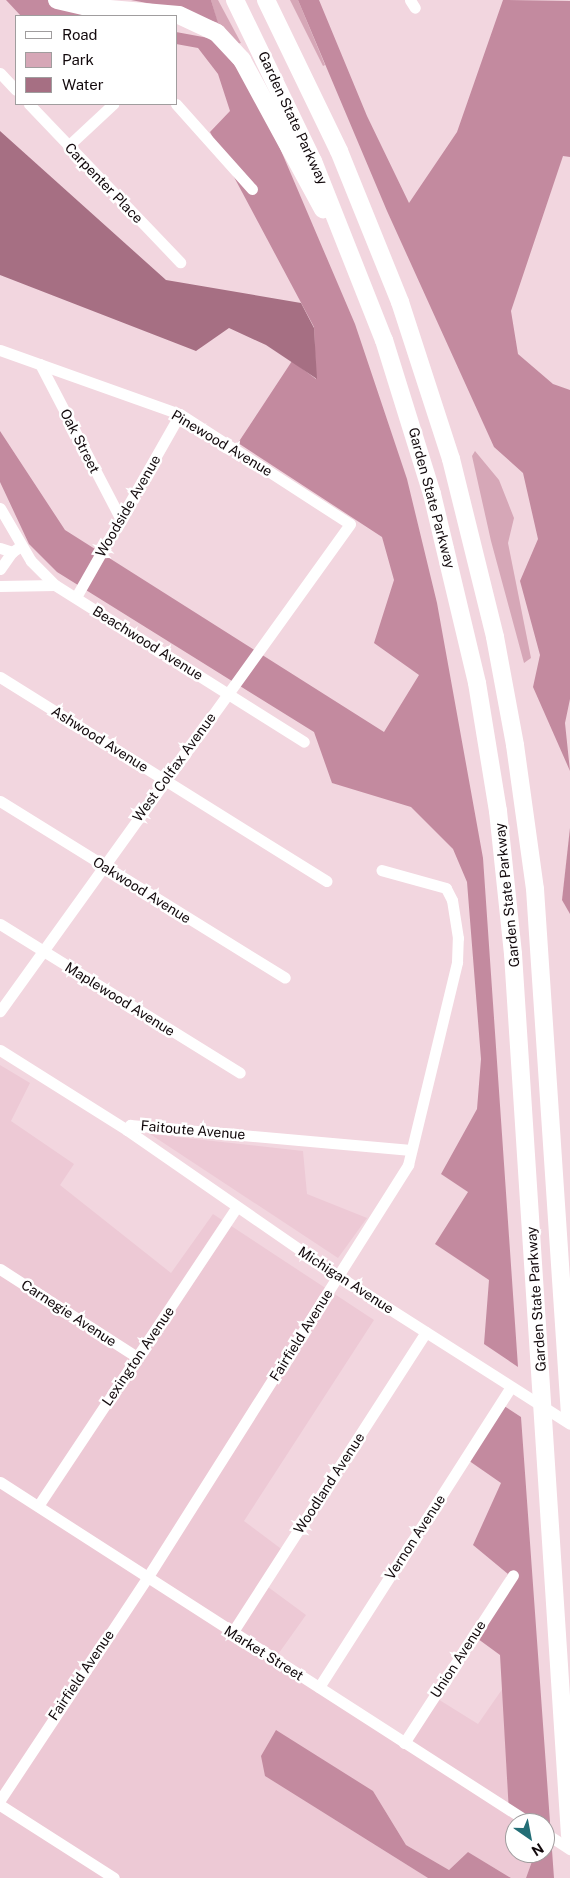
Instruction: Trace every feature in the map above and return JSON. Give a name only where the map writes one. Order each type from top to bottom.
[{"type":"highway","points":[[57,0],[87,7],[179,15],[200,22],[222,38],[246,67],[363,281]]},
{"type":"highway","name":"Garden State Parkway","points":[[235,0],[300,131],[363,281],[434,502],[464,619],[488,746],[513,954],[570,1835]]},
{"type":"highway","name":"Garden State Parkway","points":[[266,0],[312,91],[377,242],[432,395],[475,548],[502,673],[536,898],[570,1415]]},
{"type":"highway","points":[[278,0],[312,91]]},
{"type":"street","points":[[0,73],[15,89]]},
{"type":"street","name":"Carpenter Place","points":[[30,105],[180,262]]},
{"type":"street","points":[[68,146],[112,105]]},
{"type":"street","points":[[177,105],[252,189]]},
{"type":"street","name":"Pinewood Avenue","points":[[0,350],[180,414],[350,524]]},
{"type":"street","name":"Oak Street","points":[[40,364],[120,518]]},
{"type":"street","name":"Woodside Avenue","points":[[76,597],[180,414]]},
{"type":"street","points":[[0,508],[16,549],[0,568]]},
{"type":"street","name":"West Colfax Avenue","points":[[0,1011],[350,524]]},
{"type":"street","name":"Beachwood Avenue","points":[[0,548],[16,549],[55,585],[304,742]]},
{"type":"street","points":[[0,586],[55,585]]},
{"type":"street","name":"Ashwood Avenue","points":[[0,677],[327,881]]},
{"type":"street","name":"Oakwood Avenue","points":[[0,801],[285,978]]},
{"type":"street","name":"Fairfield Avenue","points":[[0,1800],[147,1578],[338,1276],[400,1182],[411,1150],[457,962],[458,938],[452,900],[446,888],[381,870]]},
{"type":"street","name":"Maplewood Avenue","points":[[0,924],[240,1073]]},
{"type":"street","name":"Faitoute Avenue","points":[[0,1050],[127,1130],[130,1125],[411,1150]]},
{"type":"street","name":"Michigan Avenue","points":[[127,1130],[338,1276],[570,1424]]},
{"type":"street","name":"Lexington Avenue","points":[[38,1506],[237,1206]]},
{"type":"street","name":"Carnegie Avenue","points":[[0,1270],[137,1357]]},
{"type":"street","name":"Woodland Avenue","points":[[232,1633],[426,1332]]},
{"type":"street","name":"Vernon Avenue","points":[[319,1687],[511,1387]]},
{"type":"street","name":"Market Street","points":[[0,1482],[514,1813]]},
{"type":"street","name":"Union Avenue","points":[[404,1742],[513,1575]]},
{"type":"street","points":[[0,1805],[114,1878]]},
{"type":"street","points":[[555,1839],[570,1849]]},
{"type":"shaded area","points":[[6,0],[95,0],[100,15],[20,15]]},
{"type":"shaded area","points":[[131,0],[211,0],[218,23],[168,7]]},
{"type":"shaded area","points":[[298,0],[319,0],[367,116],[409,203],[457,132],[503,0],[570,1],[570,157],[563,156],[511,311],[518,354],[553,384],[570,390],[570,699],[565,723],[570,771],[533,687],[540,655],[520,581],[538,539],[523,473],[494,447],[387,211]]},
{"type":"shaded area","points":[[178,32],[214,39],[256,92],[355,324],[407,479],[437,603],[483,858],[518,1367],[484,1344],[489,1280],[435,1244],[468,1192],[441,1174],[477,1109],[481,1059],[467,882],[453,849],[411,807],[332,783],[314,732],[57,572],[29,544],[0,482],[0,431],[65,530],[384,732],[419,675],[374,643],[394,580],[382,537],[238,443],[292,361],[316,379],[314,327],[210,132],[230,111],[218,74],[198,48],[178,44]]},
{"type":"shaded area","points":[[570,828],[570,914],[562,900]]},
{"type":"shaded area","points":[[0,1065],[30,1083],[11,1121],[74,1164],[60,1185],[171,1273],[213,1214],[374,1320],[244,1521],[284,1551],[264,1584],[306,1615],[274,1660],[403,1744],[433,1696],[478,1724],[503,1688],[509,1813],[505,1813],[505,1863],[531,1863],[526,1878],[511,1878],[468,1852],[449,1870],[406,1845],[373,1791],[265,1776],[428,1878],[0,1878]]},
{"type":"shaded area","points":[[150,1134],[303,1151],[307,1194],[367,1218],[338,1258]]},
{"type":"shaded area","points":[[498,1402],[521,1417],[549,1813],[509,1813],[500,1655],[474,1636],[508,1574],[473,1545],[501,1483],[465,1458]]},
{"type":"shaded area","points":[[276,1730],[373,1791],[406,1845],[449,1870],[468,1852],[511,1878],[428,1878],[265,1776],[261,1756]]},
{"type":"shaded area","points":[[531,1863],[553,1863],[554,1878],[526,1878]]},
{"type":"green space","points":[[211,0],[218,0],[241,43],[237,44],[218,25]]},
{"type":"green space","points":[[290,0],[298,0],[325,65],[323,66]]},
{"type":"green space","points":[[475,451],[499,480],[514,518],[508,543],[531,658],[524,663],[491,541],[472,456]]},
{"type":"water","points":[[0,131],[166,280],[301,303],[314,328],[317,379],[266,345],[229,328],[196,351],[0,275]]}]
